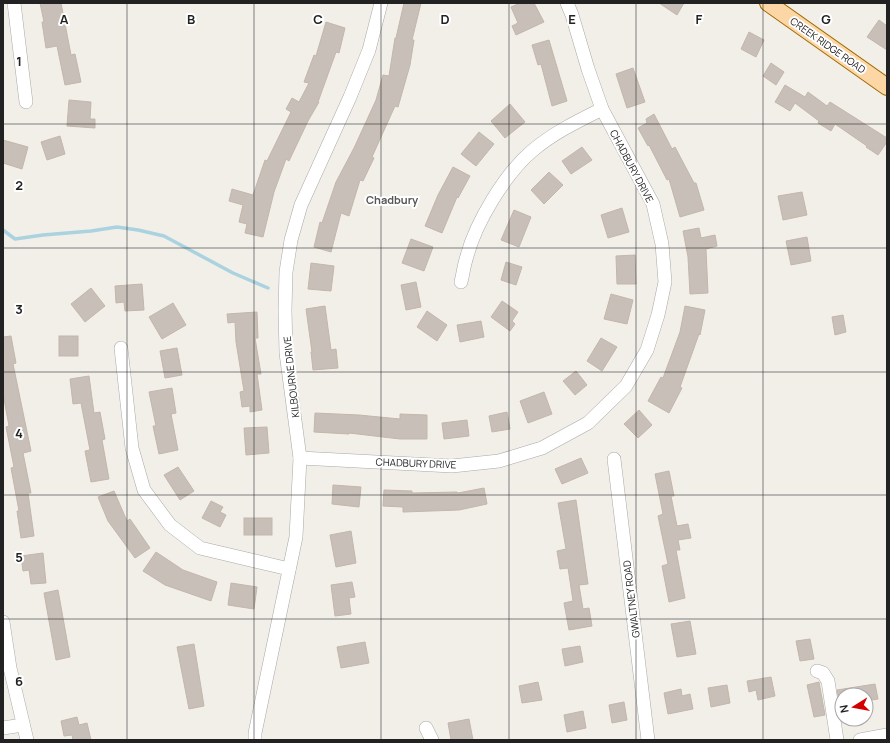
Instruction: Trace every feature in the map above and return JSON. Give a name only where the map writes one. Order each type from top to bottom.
[{"type":"main road","name":"CREEK RIDGE ROAD","points":[[768,3],[887,87]]},
{"type":"street","points":[[14,3],[26,102]]},
{"type":"street","name":"KILBOURNE DRIVE","points":[[255,740],[255,733],[296,537],[300,458],[286,353],[286,272],[291,240],[301,205],[316,169],[350,97],[369,50],[381,3]]},
{"type":"street","name":"CHADBURY DRIVE","points":[[300,458],[452,466],[499,461],[542,448],[588,423],[626,386],[647,350],[658,315],[665,282],[662,244],[653,204],[602,109],[567,3]]},
{"type":"street","points":[[461,282],[467,255],[483,217],[504,181],[532,152],[562,130],[602,109]]},
{"type":"street","points":[[122,348],[132,448],[144,490],[170,525],[200,548],[289,569]]},
{"type":"street","name":"GWALTNEY ROAD","points":[[614,459],[648,740]]},
{"type":"street","points":[[3,622],[10,668],[27,740]]},
{"type":"street","points":[[817,671],[823,673],[828,681],[838,740]]},
{"type":"street","points":[[3,728],[24,725]]},
{"type":"street","points":[[426,728],[432,740]]},
{"type":"street","points":[[860,740],[887,735]]},
{"type":"building","points":[[40,3],[61,3],[71,55],[75,54],[81,82],[65,85],[57,46],[46,48],[42,22],[44,22]]},
{"type":"building","points":[[404,3],[421,3],[412,40],[414,40],[410,65],[398,107],[395,106],[363,181],[360,180],[349,216],[341,213],[331,252],[314,247],[320,222],[322,223],[336,182],[354,148],[376,100],[383,75],[389,76],[395,38]]},
{"type":"building","points":[[520,3],[534,3],[544,22],[516,35],[512,26],[518,23],[511,7]]},
{"type":"building","points":[[659,3],[684,3],[677,15]]},
{"type":"building","points":[[879,20],[887,26],[887,50],[867,37]]},
{"type":"building","points":[[326,22],[345,28],[339,53],[336,52],[319,102],[289,161],[286,159],[274,192],[263,237],[245,233],[247,224],[239,222],[243,205],[229,201],[232,189],[253,195],[265,160],[267,161],[291,112],[286,109],[292,98],[299,102],[309,83],[304,82],[314,55],[316,56]]},
{"type":"building","points":[[749,32],[764,40],[756,57],[741,49]]},
{"type":"building","points":[[549,40],[567,101],[552,106],[541,64],[538,65],[532,45]]},
{"type":"building","points":[[771,63],[784,72],[776,85],[763,76]]},
{"type":"building","points":[[633,68],[645,102],[627,108],[616,74]]},
{"type":"building","points":[[785,85],[805,97],[808,92],[827,106],[830,102],[887,138],[887,142],[878,155],[835,124],[831,131],[818,123],[819,121],[795,103],[790,111],[775,102]]},
{"type":"building","points":[[69,100],[91,102],[90,119],[95,119],[95,128],[67,126]]},
{"type":"building","points":[[510,104],[525,122],[505,138],[491,121]]},
{"type":"building","points":[[654,114],[672,149],[675,147],[694,183],[696,183],[704,210],[680,217],[669,179],[667,180],[649,145],[648,146],[638,128],[647,123],[646,119]]},
{"type":"building","points":[[479,132],[494,144],[476,166],[461,154]]},
{"type":"building","points":[[60,136],[65,154],[47,160],[41,142]]},
{"type":"building","points":[[3,140],[28,147],[22,169],[3,163]]},
{"type":"building","points":[[582,147],[592,160],[571,174],[562,161]]},
{"type":"building","points":[[453,167],[470,176],[458,198],[457,197],[442,233],[425,226],[438,195]]},
{"type":"building","points":[[549,172],[563,185],[544,204],[531,190]]},
{"type":"building","points":[[802,192],[807,215],[783,220],[778,196]]},
{"type":"building","points":[[622,208],[629,232],[608,238],[601,215]]},
{"type":"building","points":[[514,210],[531,217],[519,247],[501,240]]},
{"type":"building","points":[[699,228],[701,238],[715,235],[717,246],[706,249],[708,293],[690,294],[688,257],[683,231]]},
{"type":"building","points":[[807,237],[811,261],[791,265],[786,241]]},
{"type":"building","points":[[411,239],[433,247],[424,271],[402,263]]},
{"type":"building","points":[[635,255],[636,284],[617,284],[616,256]]},
{"type":"building","points":[[506,262],[522,267],[516,285],[501,280]]},
{"type":"building","points":[[311,263],[334,266],[331,291],[308,289]]},
{"type":"building","points":[[416,282],[421,307],[406,310],[401,285]]},
{"type":"building","points":[[142,284],[144,310],[125,311],[124,302],[116,303],[115,286]]},
{"type":"building","points":[[91,288],[105,306],[85,322],[71,304]]},
{"type":"building","points":[[611,294],[633,300],[627,324],[604,319]]},
{"type":"building","points":[[502,301],[518,312],[512,321],[515,324],[510,331],[491,317]]},
{"type":"building","points":[[173,303],[186,325],[162,339],[149,317]]},
{"type":"building","points":[[325,306],[331,350],[336,349],[338,368],[313,370],[306,309]]},
{"type":"building","points":[[685,306],[705,310],[700,335],[699,334],[680,387],[682,388],[669,413],[648,401],[661,377],[663,378],[680,332]]},
{"type":"building","points":[[427,311],[447,325],[437,341],[417,327]]},
{"type":"building","points":[[257,312],[258,338],[255,338],[261,374],[257,374],[262,410],[250,412],[250,406],[242,407],[240,392],[244,391],[236,342],[235,322],[228,323],[227,314]]},
{"type":"building","points":[[843,315],[846,332],[835,335],[832,317]]},
{"type":"building","points":[[481,321],[484,337],[460,342],[457,325]]},
{"type":"building","points":[[11,336],[16,363],[13,364],[31,451],[23,453],[31,493],[28,493],[34,536],[21,538],[17,511],[19,511],[11,468],[14,467],[6,427],[9,426],[3,394],[3,337]]},
{"type":"building","points":[[59,336],[78,336],[78,356],[59,356]]},
{"type":"building","points":[[601,338],[617,347],[602,371],[587,361]]},
{"type":"building","points":[[177,348],[182,375],[165,378],[160,351]]},
{"type":"building","points":[[576,371],[587,385],[575,395],[563,381]]},
{"type":"building","points":[[89,376],[94,413],[100,412],[105,439],[102,440],[109,479],[91,482],[85,451],[90,450],[81,403],[73,404],[70,379]]},
{"type":"building","points":[[172,388],[176,413],[171,414],[178,450],[159,454],[153,426],[156,426],[149,392]]},
{"type":"building","points":[[544,392],[552,414],[528,423],[520,401]]},
{"type":"building","points":[[639,410],[652,425],[638,438],[624,424]]},
{"type":"building","points":[[507,412],[510,429],[492,432],[489,416]]},
{"type":"building","points":[[315,413],[400,419],[400,414],[427,415],[427,439],[400,439],[349,433],[314,432]]},
{"type":"building","points":[[467,420],[469,436],[444,439],[442,423]]},
{"type":"building","points":[[267,427],[269,453],[246,455],[244,428]]},
{"type":"building","points":[[581,458],[588,473],[562,484],[555,469]]},
{"type":"building","points":[[178,467],[194,491],[180,500],[164,475]]},
{"type":"building","points":[[669,471],[674,496],[671,496],[677,526],[688,524],[691,538],[678,540],[680,550],[676,550],[685,598],[669,602],[662,566],[668,564],[658,516],[663,514],[655,474]]},
{"type":"building","points":[[333,485],[361,487],[359,507],[332,504]]},
{"type":"building","points":[[484,488],[487,504],[459,510],[403,512],[403,507],[383,506],[384,490],[412,491],[412,493],[458,493]]},
{"type":"building","points":[[114,491],[127,521],[130,519],[150,548],[135,558],[108,521],[98,497]]},
{"type":"building","points":[[576,500],[588,584],[579,585],[583,609],[589,608],[592,626],[569,630],[564,603],[573,601],[568,568],[560,569],[557,551],[566,549],[558,503]]},
{"type":"building","points":[[211,501],[223,507],[220,512],[226,515],[220,527],[202,518]]},
{"type":"building","points":[[244,518],[272,518],[272,535],[244,535]]},
{"type":"building","points":[[351,531],[356,563],[336,567],[330,535]]},
{"type":"building","points":[[156,552],[183,570],[217,582],[211,601],[165,585],[143,571]]},
{"type":"building","points":[[43,553],[46,583],[31,584],[29,570],[23,571],[21,556]]},
{"type":"building","points":[[352,582],[355,597],[349,598],[351,614],[335,616],[331,585]]},
{"type":"building","points":[[231,583],[257,587],[254,609],[228,605]]},
{"type":"building","points":[[58,590],[70,657],[56,660],[44,593]]},
{"type":"building","points":[[690,621],[696,654],[677,657],[671,624]]},
{"type":"building","points":[[810,639],[814,659],[800,661],[796,641]]},
{"type":"building","points":[[365,642],[369,663],[341,668],[337,647]]},
{"type":"building","points":[[194,644],[204,706],[189,709],[177,647]]},
{"type":"building","points":[[580,646],[583,662],[565,666],[562,649]]},
{"type":"building","points":[[771,677],[775,696],[758,700],[756,690],[749,692],[747,681]]},
{"type":"building","points":[[538,682],[542,700],[522,703],[519,686]]},
{"type":"building","points":[[819,682],[825,715],[814,717],[807,685]]},
{"type":"building","points":[[875,684],[878,699],[874,700],[874,687],[856,687]]},
{"type":"building","points":[[727,685],[730,703],[711,707],[708,688]]},
{"type":"building","points":[[681,689],[682,696],[690,694],[693,709],[668,714],[664,693]]},
{"type":"building","points":[[624,702],[627,720],[612,723],[609,705]]},
{"type":"building","points":[[583,711],[586,728],[567,732],[564,715]]},
{"type":"building","points":[[77,717],[79,725],[87,723],[91,740],[73,740],[72,735],[64,736],[61,721]]},
{"type":"building","points":[[469,719],[473,740],[451,740],[448,723]]},
{"type":"waterway","points":[[3,230],[15,239],[117,227],[138,230],[164,236],[233,273],[268,288]]},
{"type":"district","name":"Chadbury","points":[[392,200]]}]
